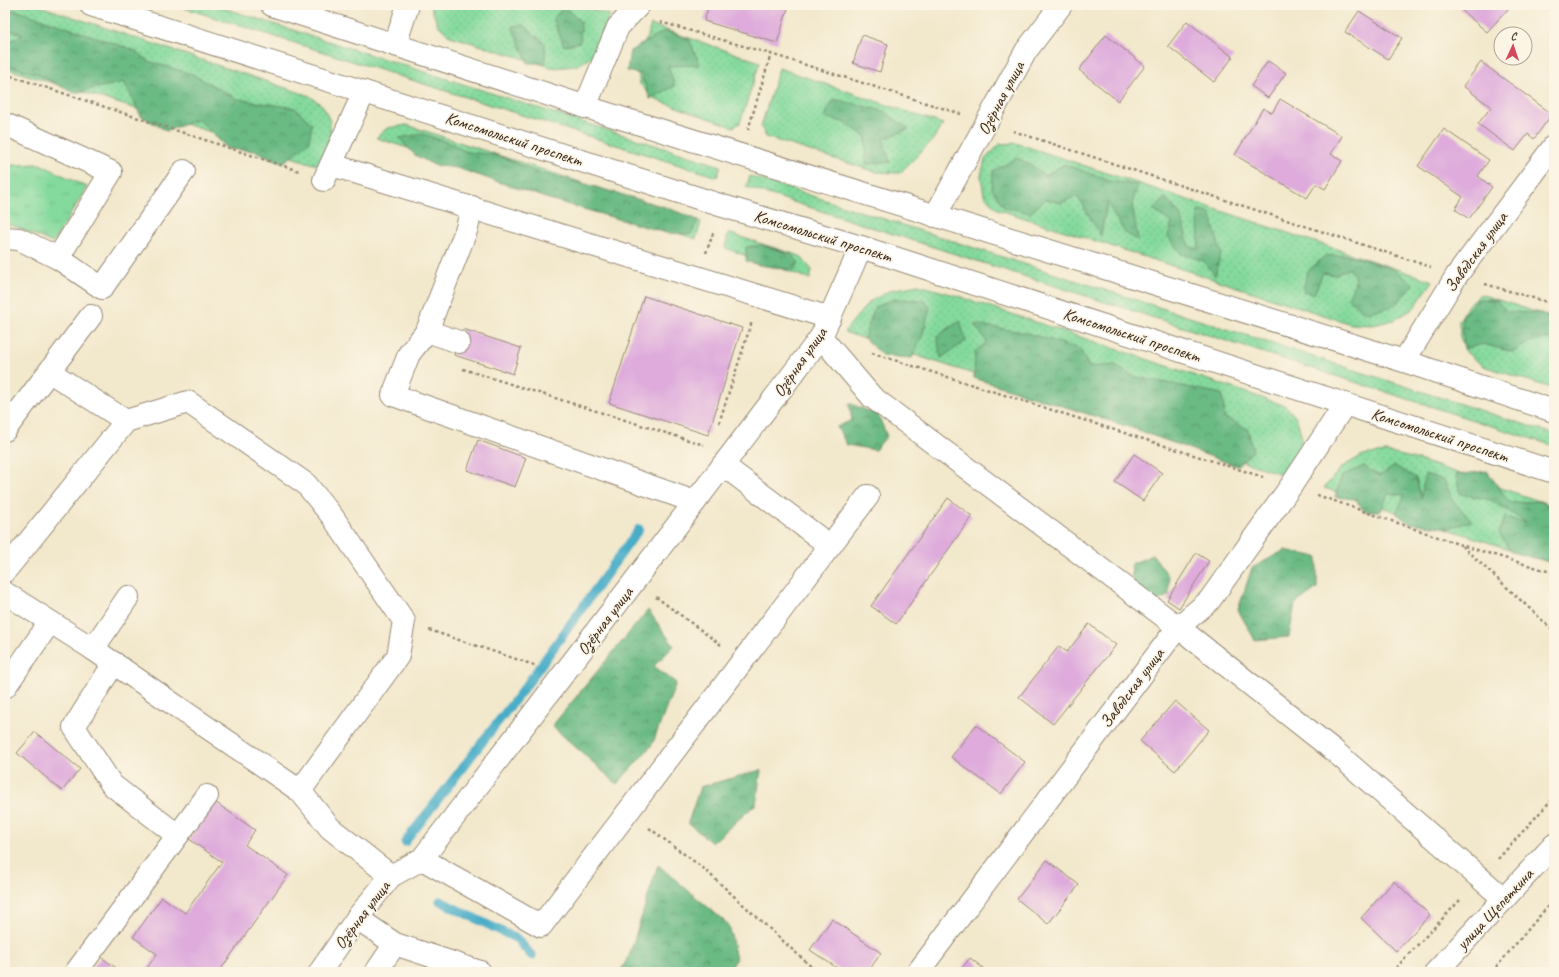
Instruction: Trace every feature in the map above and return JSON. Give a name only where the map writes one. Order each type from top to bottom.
[{"type":"main road","name":"Комсомольский проспект","points":[[91,5],[723,206],[861,248],[1554,472]]},
{"type":"main road","points":[[272,5],[585,107],[1404,361],[1554,411]]},
{"type":"main road","points":[[396,45],[408,5]]},
{"type":"main road","name":"Озёрная улица","points":[[935,216],[1026,51],[1061,5]]},
{"type":"main road","points":[[585,107],[618,27],[636,9]]},
{"type":"main road","points":[[364,92],[328,172],[472,207],[826,328],[872,398],[1178,627],[1332,749],[1504,899]]},
{"type":"main road","points":[[5,124],[111,172],[58,258]]},
{"type":"main road","name":"Заводская улица","points":[[1404,361],[1457,275],[1554,146]]},
{"type":"main road","points":[[5,238],[19,239],[58,258],[102,288],[184,171]]},
{"type":"main road","points":[[472,207],[467,228],[427,331],[409,354],[393,395],[695,502]]},
{"type":"main road","name":"Озёрная улица","points":[[320,972],[357,918],[391,876],[422,859],[826,328],[861,248]]},
{"type":"main road","points":[[5,430],[91,316]]},
{"type":"main road","points":[[427,331],[458,342]]},
{"type":"main road","points":[[50,372],[126,421]]},
{"type":"main road","points":[[5,571],[126,421],[188,402],[306,484],[332,516],[404,621],[398,656],[300,791]]},
{"type":"main road","name":"Заводская улица","points":[[918,972],[1178,627],[1209,601],[1291,486],[1345,404]]},
{"type":"main road","points":[[723,465],[830,546]]},
{"type":"main road","points":[[422,859],[541,926],[868,496]]},
{"type":"main road","points":[[5,594],[114,663],[300,791],[330,828],[391,876]]},
{"type":"main road","points":[[93,649],[128,597]]},
{"type":"main road","points":[[5,687],[50,622]]},
{"type":"main road","points":[[114,663],[74,727],[112,785],[177,835]]},
{"type":"main road","points":[[76,972],[207,796]]},
{"type":"main road","name":"улица Щепеткина","points":[[1436,972],[1554,845]]},
{"type":"main road","points":[[357,918],[395,944],[480,972]]},
{"type":"main road","points":[[376,972],[395,944]]},
{"type":"path","points":[[636,9],[1457,275],[1554,304]]},
{"type":"path","points":[[718,428],[754,315]]},
{"type":"path","points":[[461,368],[708,447]]},
{"type":"path","points":[[1461,545],[1554,631]]},
{"type":"path","points":[[635,581],[743,661]]},
{"type":"path","points":[[404,621],[534,665]]},
{"type":"path","points":[[628,812],[703,868],[817,972]]},
{"type":"path","points":[[1492,972],[1554,899]]},
{"type":"green space","points":[[5,5],[37,5],[310,96],[323,106],[330,121],[331,135],[320,166],[5,68]]},
{"type":"green space","points":[[175,5],[214,5],[721,166],[717,177]]},
{"type":"green space","points":[[430,5],[579,5],[610,15],[592,57],[576,66],[554,68],[450,36],[438,25]]},
{"type":"green space","points":[[564,7],[581,22],[580,42],[564,46],[553,18]]},
{"type":"green space","points":[[5,10],[15,10],[134,50],[148,61],[192,74],[237,99],[295,108],[312,124],[309,142],[283,163],[255,151],[228,149],[198,119],[167,131],[141,116],[124,82],[74,93],[35,73],[5,65],[5,43],[23,35],[5,29]]},
{"type":"green space","points":[[524,25],[545,44],[546,63],[528,63],[512,26]]},
{"type":"green space","points":[[651,25],[760,62],[740,123],[733,127],[654,99],[640,84],[637,66]]},
{"type":"green space","points":[[665,31],[689,39],[700,65],[668,66],[675,86],[650,99],[641,74],[627,71],[630,51]]},
{"type":"green space","points":[[779,68],[943,124],[932,141],[900,173],[876,172],[766,137],[761,126]]},
{"type":"green space","points":[[834,99],[883,111],[909,129],[883,139],[890,162],[866,164],[866,137],[846,123],[824,117]]},
{"type":"green space","points":[[407,125],[701,222],[696,239],[376,138],[387,128]]},
{"type":"green space","points":[[423,134],[452,144],[467,152],[497,155],[536,172],[585,184],[665,207],[698,220],[691,234],[667,233],[549,199],[457,168],[434,165],[415,155],[399,138]]},
{"type":"green space","points":[[1016,143],[1433,281],[1413,309],[1394,320],[1373,325],[1351,324],[997,209],[984,195],[981,176],[985,159],[1000,144]]},
{"type":"green space","points":[[1017,158],[1031,165],[1045,176],[1064,164],[1109,181],[1138,185],[1132,204],[1138,240],[1125,233],[1107,203],[1101,236],[1077,196],[1061,203],[1046,199],[1030,213],[1004,207],[992,188],[993,171]]},
{"type":"green space","points":[[40,164],[87,187],[53,243],[12,225],[5,225],[5,167],[14,165]]},
{"type":"green space","points":[[750,176],[1554,434],[1554,446],[746,187]]},
{"type":"green space","points":[[1165,197],[1181,216],[1189,246],[1199,249],[1198,211],[1210,213],[1221,253],[1215,276],[1204,261],[1181,254],[1168,236],[1172,223],[1153,210]]},
{"type":"green space","points":[[728,233],[800,256],[812,270],[810,279],[725,248]]},
{"type":"green space","points":[[761,245],[791,254],[799,263],[794,270],[759,265],[746,261],[746,247]]},
{"type":"green space","points":[[1350,255],[1393,269],[1414,284],[1394,306],[1365,313],[1348,298],[1356,280],[1350,268],[1335,275],[1323,273],[1314,294],[1303,291],[1307,272],[1325,256]]},
{"type":"green space","points":[[918,285],[955,295],[1286,406],[1297,419],[1302,438],[1298,455],[1281,474],[844,332],[869,302],[891,290]]},
{"type":"green space","points":[[1480,294],[1554,318],[1554,389],[1483,366],[1466,352],[1460,337],[1459,321],[1468,305]]},
{"type":"green space","points":[[894,299],[924,300],[930,308],[922,337],[912,358],[883,356],[864,338],[875,307]]},
{"type":"green space","points":[[1477,299],[1496,300],[1508,312],[1541,313],[1554,319],[1554,338],[1532,341],[1513,352],[1483,344],[1464,349],[1462,317]]},
{"type":"green space","points":[[960,321],[966,341],[941,358],[937,336]]},
{"type":"green space","points":[[974,324],[1027,333],[1080,349],[1089,367],[1115,365],[1132,376],[1222,394],[1225,418],[1248,429],[1253,451],[1237,466],[1132,428],[974,378],[975,352],[987,342]]},
{"type":"green space","points":[[849,403],[878,415],[887,436],[875,450],[847,445],[837,427],[852,420]]},
{"type":"green space","points":[[1386,452],[1416,459],[1554,506],[1554,564],[1324,488],[1342,467],[1363,455]]},
{"type":"green space","points":[[1364,466],[1379,476],[1395,466],[1416,478],[1421,498],[1425,474],[1444,480],[1453,501],[1472,521],[1449,528],[1409,523],[1396,513],[1405,495],[1388,494],[1381,511],[1364,511],[1355,499],[1335,497],[1342,476]]},
{"type":"green space","points":[[1487,471],[1510,503],[1540,501],[1554,509],[1554,559],[1551,562],[1511,552],[1499,533],[1505,517],[1527,523],[1491,500],[1460,494],[1456,475]]},
{"type":"green space","points":[[1285,550],[1317,557],[1317,588],[1295,604],[1289,637],[1255,640],[1238,610],[1252,568]]},
{"type":"green space","points":[[1153,555],[1169,577],[1169,595],[1146,607],[1133,590],[1131,564]]},
{"type":"green space","points":[[648,610],[674,646],[654,666],[676,683],[652,745],[617,784],[552,726]]},
{"type":"green space","points":[[761,770],[756,804],[712,843],[688,823],[700,787]]},
{"type":"green space","points":[[658,865],[729,925],[736,960],[727,972],[620,972],[629,956]]},
{"type":"building","points":[[709,5],[789,5],[777,43],[704,21]]},
{"type":"building","points":[[1464,5],[1506,5],[1509,8],[1487,32],[1460,9]]},
{"type":"building","points":[[1359,11],[1402,38],[1388,59],[1345,32]]},
{"type":"building","points":[[1187,21],[1233,57],[1214,82],[1168,46]]},
{"type":"building","points":[[862,35],[888,44],[880,72],[853,63]]},
{"type":"building","points":[[1106,35],[1145,66],[1118,101],[1079,70]]},
{"type":"building","points":[[1268,61],[1286,73],[1268,98],[1251,86]]},
{"type":"building","points":[[1481,62],[1552,114],[1534,139],[1528,134],[1515,151],[1478,124],[1491,107],[1463,86]]},
{"type":"building","points":[[1280,99],[1342,136],[1331,154],[1342,161],[1325,189],[1316,184],[1307,198],[1235,155],[1263,108],[1272,113]]},
{"type":"building","points":[[1444,129],[1489,160],[1478,176],[1492,187],[1469,219],[1455,209],[1463,197],[1418,166]]},
{"type":"building","points":[[644,296],[742,328],[708,435],[609,403]]},
{"type":"building","points":[[463,329],[521,348],[513,374],[454,355]]},
{"type":"building","points":[[478,440],[526,458],[515,487],[467,470]]},
{"type":"building","points":[[1134,454],[1162,473],[1143,501],[1115,482]]},
{"type":"building","points":[[948,498],[972,516],[896,624],[871,606]]},
{"type":"building","points":[[1196,553],[1209,561],[1179,608],[1167,600]]},
{"type":"building","points":[[1089,624],[1116,645],[1053,724],[1019,697],[1059,646],[1067,652]]},
{"type":"building","points":[[1175,701],[1209,730],[1175,771],[1140,741]]},
{"type":"building","points":[[976,725],[1025,762],[1001,794],[951,757]]},
{"type":"building","points":[[35,732],[80,769],[62,791],[17,753]]},
{"type":"building","points":[[215,802],[255,830],[245,845],[288,875],[219,972],[144,972],[157,954],[133,937],[162,897],[185,913],[222,862],[189,839]]},
{"type":"building","points":[[1047,860],[1079,885],[1048,924],[1017,899]]},
{"type":"building","points":[[1394,881],[1430,915],[1396,951],[1361,918]]},
{"type":"building","points":[[832,919],[881,953],[868,972],[843,972],[810,950]]},
{"type":"building","points":[[101,957],[122,972],[89,972]]},
{"type":"building","points":[[970,958],[988,972],[959,972]]},
{"type":"waterway","points":[[405,842],[528,683],[639,529]]},
{"type":"waterway","points":[[440,901],[517,939],[532,956]]}]
